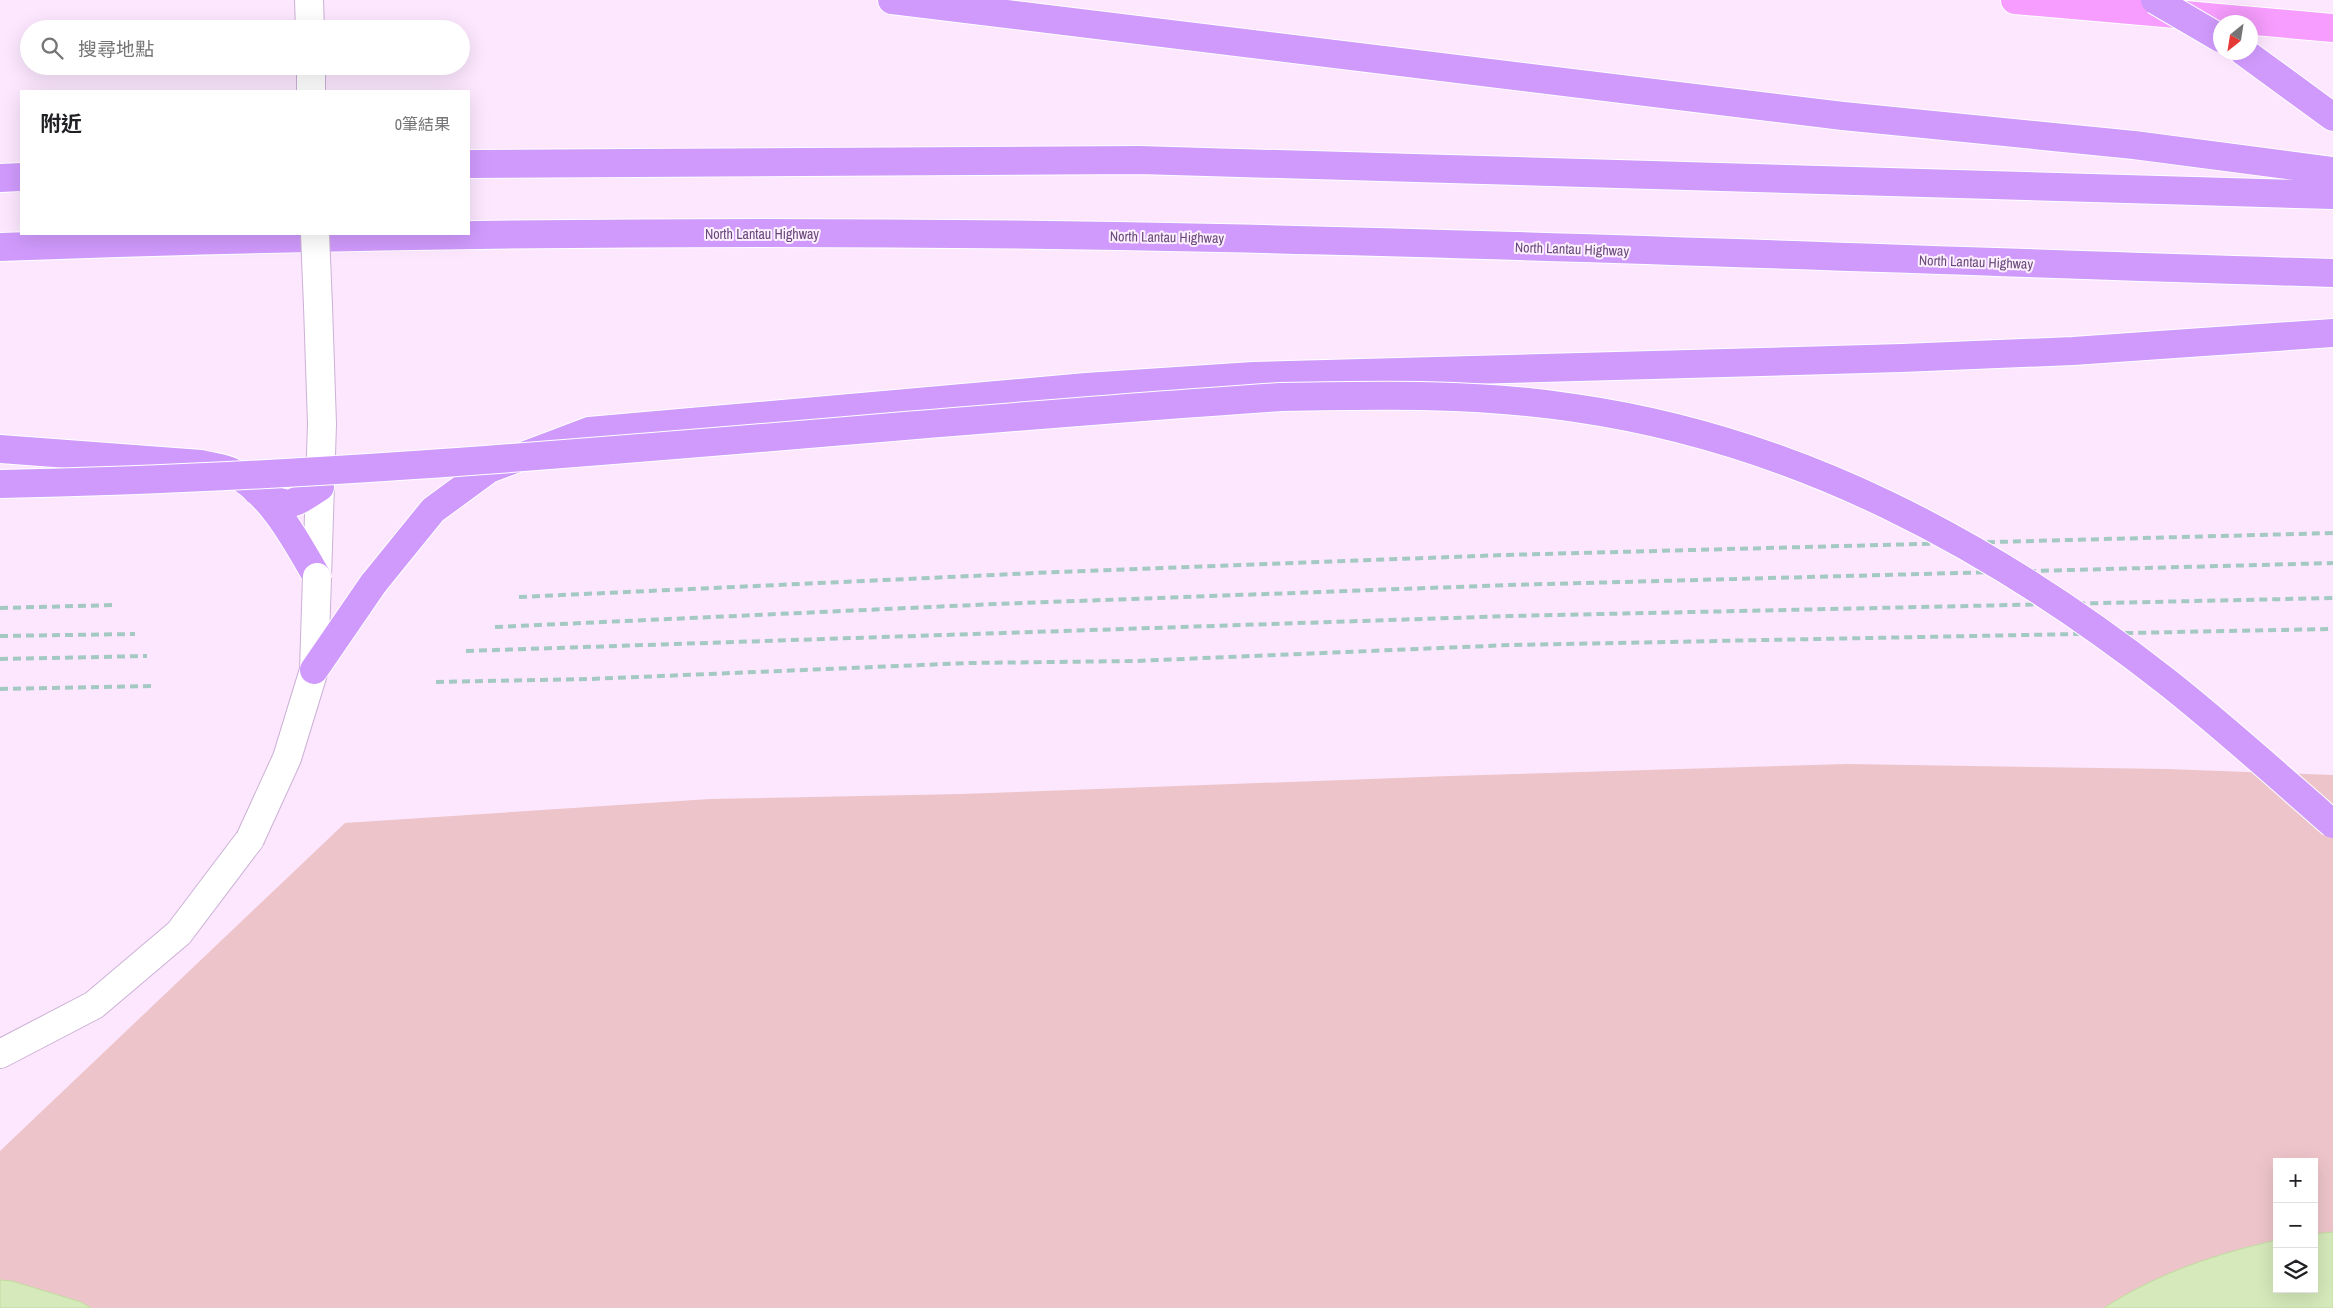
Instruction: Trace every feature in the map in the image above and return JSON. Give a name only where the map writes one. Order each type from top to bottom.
[{"type":"highway","points":[[892,0],[1843,116],[2134,145],[2333,171]]},
{"type":"highway","points":[[2155,0],[2213,34]]},
{"type":"highway","points":[[2255,60],[2333,117]]},
{"type":"highway","points":[[470,164],[1139,160],[2333,195]]},
{"type":"highway","points":[[0,178],[20,177]]},
{"type":"highway","name":"North Lantau Highway","points":[[0,247],[348,238],[895,234],[1222,238],[2333,273]]},
{"type":"highway","points":[[314,670],[373,584],[433,510],[489,469],[589,431],[1086,387],[1243,377],[2026,353],[2333,333]]},
{"type":"highway","points":[[0,484],[148,481],[432,465],[1281,397],[1396,394],[1487,398],[1576,408],[1666,425],[1745,447],[1832,478],[1908,513],[1994,561],[2075,614],[2167,682],[2333,824]]},
{"type":"highway","points":[[0,449],[201,464],[230,471],[257,491],[280,504],[296,502],[320,487]]},
{"type":"highway","points":[[257,491],[289,529],[317,577]]},
{"type":"main road","points":[[2015,0],[2333,28]]},
{"type":"lane","points":[[309,0],[310,20]]},
{"type":"lane","points":[[311,75],[311,90]]},
{"type":"lane","points":[[0,1054],[94,1005],[179,933],[250,839],[287,758],[314,670],[322,424],[315,235]]},
{"type":"shaded area","points":[[1847,764],[2166,769],[2333,775],[2333,1232],[2318,1234],[2318,1158],[2273,1158],[2273,1241],[2230,1252],[2167,1275],[2104,1308],[91,1308],[81,1302],[12,1281],[0,1280],[0,1151],[345,823],[710,799],[962,794]]},
{"type":"shaded area","points":[[2333,1232],[2333,1308],[2104,1308],[2145,1285],[2187,1266],[2209,1258],[2273,1241],[2273,1293],[2318,1293],[2318,1234]]},
{"type":"shaded area","points":[[0,1280],[12,1281],[81,1302],[91,1308],[0,1308]]},
{"type":"railway","points":[[519,597],[1057,572],[1504,555],[2333,533]]},
{"type":"railway","points":[[495,627],[995,604],[1509,585],[2333,563]]},
{"type":"railway","points":[[466,651],[1510,616],[2333,598]]},
{"type":"railway","points":[[0,608],[115,605]]},
{"type":"railway","points":[[436,682],[590,679],[969,663],[1135,661],[1510,645],[2333,629]]},
{"type":"railway","points":[[0,636],[135,634]]},
{"type":"railway","points":[[0,659],[147,656]]},
{"type":"railway","points":[[0,689],[153,686]]}]
